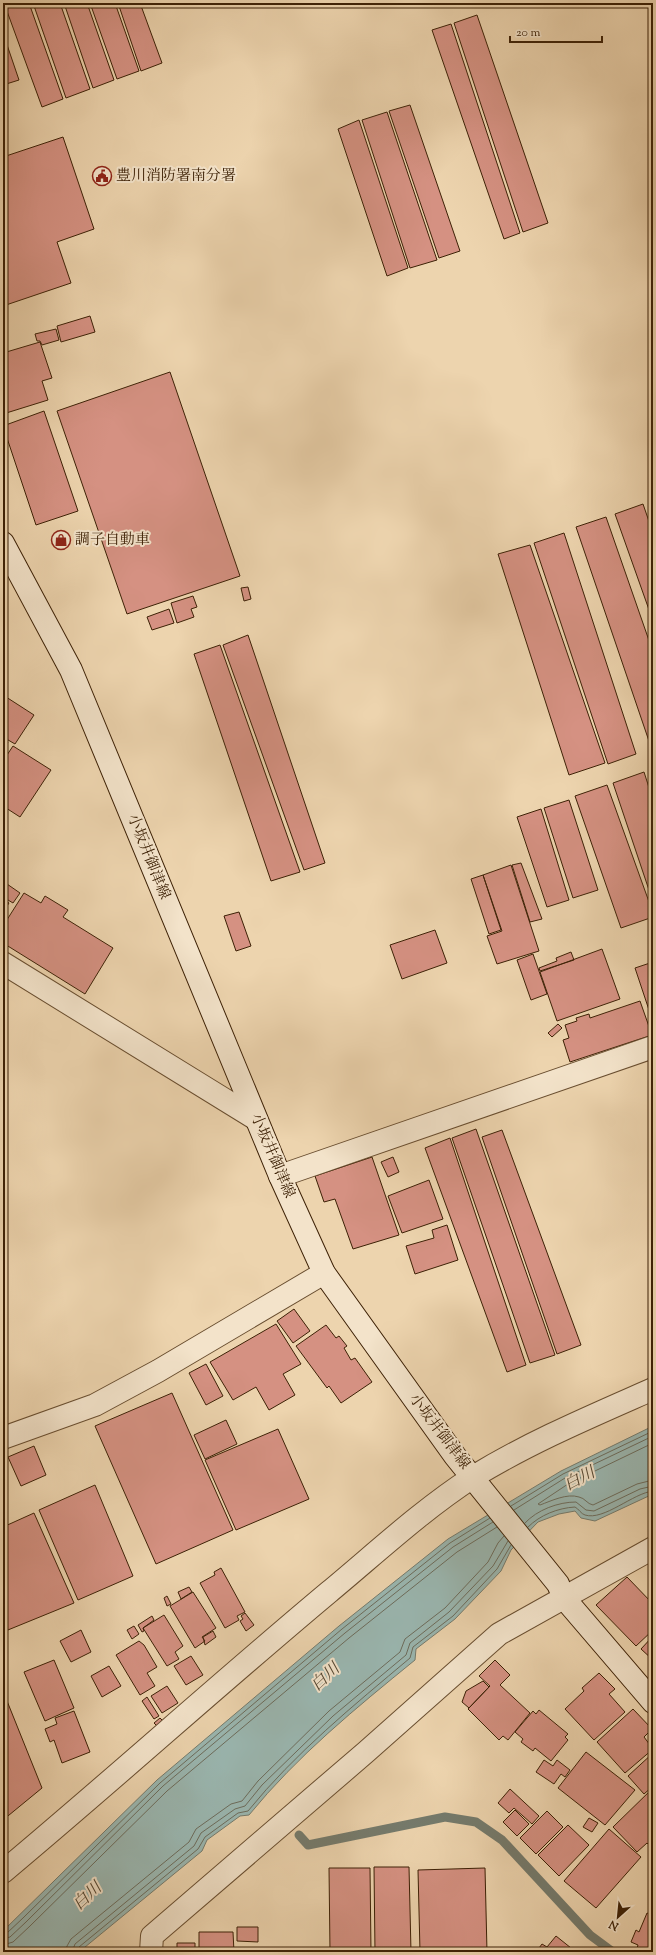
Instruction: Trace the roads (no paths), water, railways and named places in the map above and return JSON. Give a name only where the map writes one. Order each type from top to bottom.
[{"type":"street","name":"小坂井御津線","points":[[3,543],[71,670],[256,1119],[324,1273],[455,1456],[561,1591],[653,1702]]},
{"type":"street","points":[[3,963],[256,1119]]},
{"type":"street","points":[[280,1176],[653,1047]]},
{"type":"street","points":[[3,1438],[95,1405],[158,1371],[324,1273]]},
{"type":"street","points":[[3,1872],[70,1816],[276,1636],[440,1500],[478,1484],[534,1442],[653,1389]]},
{"type":"street","points":[[152,1952],[152,1936],[366,1752],[499,1634],[561,1591],[653,1548]]},
{"type":"water","name":"白川","points":[[653,1426],[653,1494],[595,1521],[581,1518],[575,1511],[559,1514],[538,1522],[511,1550],[501,1571],[455,1619],[416,1649],[415,1660],[328,1733],[267,1793],[249,1815],[240,1816],[207,1840],[202,1851],[79,1952],[3,1952],[3,1931],[157,1780],[339,1626],[448,1539],[561,1471]]},
{"type":"waterway","points":[[299,1835],[308,1845],[445,1817],[476,1822],[502,1840],[590,1935],[613,1952]]},
{"type":"place","name":"豊川消防署南分署","points":[[102,176]]},
{"type":"place","name":"調子自動車","points":[[61,540]]}]
